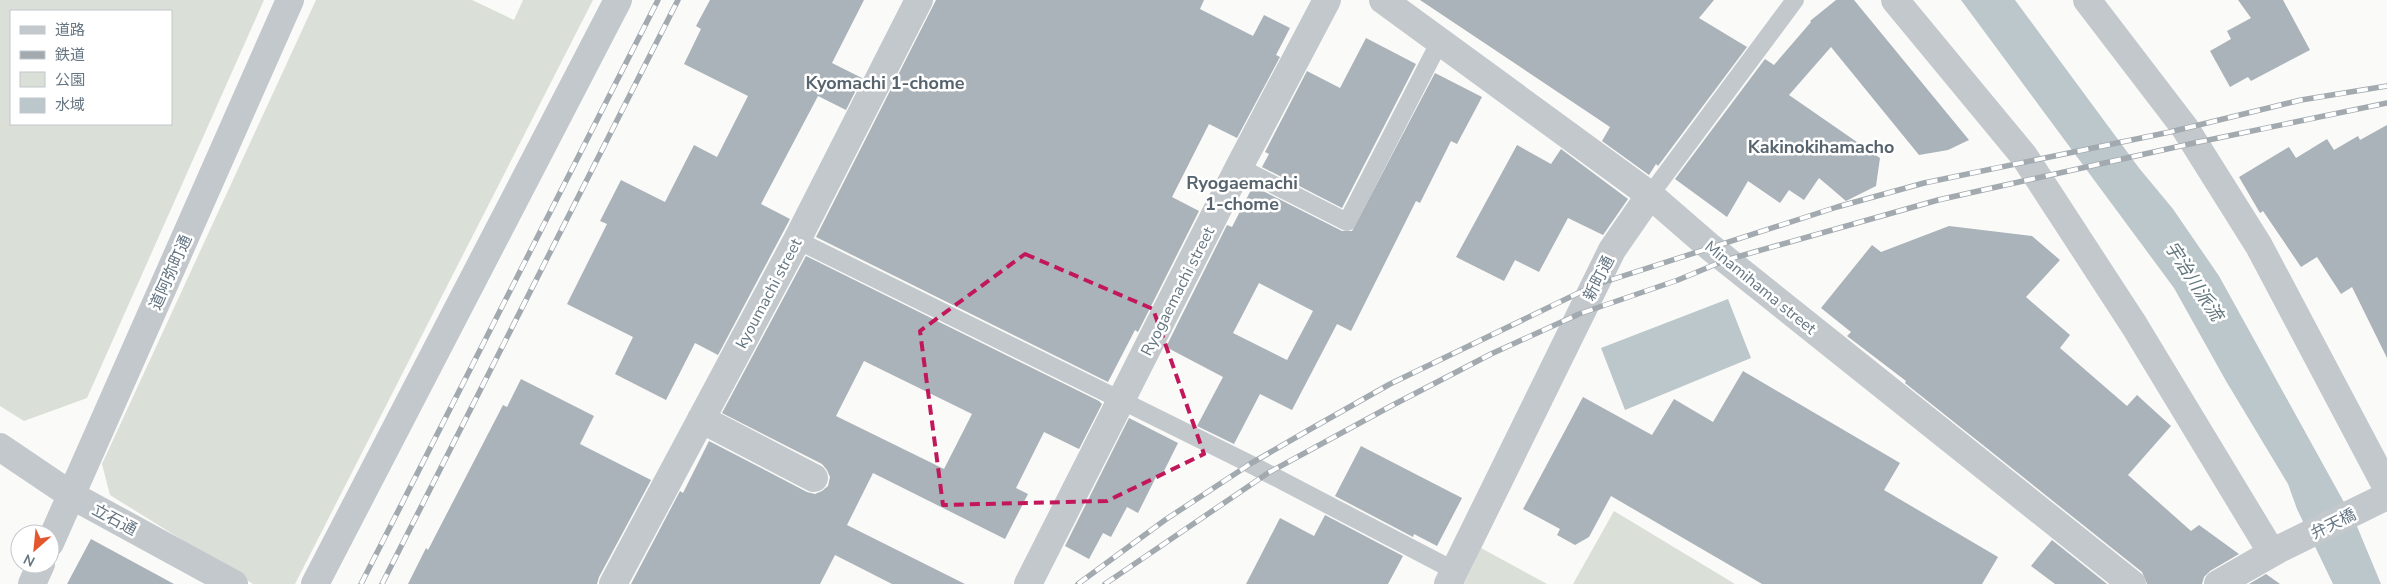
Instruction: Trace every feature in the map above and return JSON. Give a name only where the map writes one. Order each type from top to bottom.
[{"type":"street","name":"道阿弥町通","points":[[58,524],[290,0]]},
{"type":"street","points":[[315,584],[618,0]]},
{"type":"street","name":"kyoumachi street","points":[[613,584],[797,240],[919,0]]},
{"type":"street","name":"Ryogaemachi street","points":[[1028,584],[1239,167],[1327,0]]},
{"type":"street","name":"Minamihama street","points":[[1383,0],[1650,195],[1710,247],[2132,584]]},
{"type":"street","points":[[1895,0],[2024,156],[2134,325],[2275,551]]},
{"type":"street","points":[[2087,0],[2184,128],[2259,246],[2386,487]]},
{"type":"street","name":"新町通","points":[[1451,577],[1612,250],[1650,195]]},
{"type":"street","points":[[701,419],[814,478]]},
{"type":"street","name":"立石通","points":[[0,447],[71,495],[234,584]]},
{"type":"street","name":"弁天橋","points":[[2218,584],[2386,487]]},
{"type":"lane","name":"新町通","points":[[1650,195],[1794,0]]},
{"type":"lane","points":[[1239,167],[1347,222],[1440,41]]},
{"type":"lane","points":[[797,240],[1250,464],[1451,577]]},
{"type":"highlighted area","points":[[1025,254],[1153,309],[1204,454],[1107,501],[943,505],[920,331]]},
{"type":"green space","points":[[0,0],[264,0],[87,398],[24,421],[0,406]]},
{"type":"green space","points":[[316,0],[472,0],[514,20],[523,0],[593,0],[295,584],[253,584],[110,495],[102,464]]},
{"type":"green space","points":[[1614,511],[1735,584],[1573,584]]},
{"type":"green space","points":[[1481,548],[1547,584],[1464,584]]},
{"type":"water","name":"宇治川派流","points":[[1961,0],[2015,0],[2139,168],[2173,209],[2219,276],[2356,524],[2381,584],[2333,584],[2297,509],[2288,484],[2226,381],[2174,288]]},
{"type":"water","points":[[1728,299],[1751,358],[1625,410],[1601,348]]},
{"type":"building","points":[[710,0],[864,0],[832,63],[862,78],[846,110],[818,96],[761,204],[790,219],[718,355],[695,343],[666,400],[615,374],[633,337],[567,304],[607,224],[600,221],[621,180],[665,202],[694,145],[717,157],[748,96],[684,64],[701,29],[696,26]]},
{"type":"building","points":[[936,0],[1204,0],[1200,9],[1253,36],[1264,15],[1290,28],[1276,55],[1280,57],[1237,138],[1209,124],[1172,197],[1199,211],[1138,332],[1135,330],[1108,382],[816,237]]},
{"type":"building","points":[[1420,0],[1714,0],[1699,18],[1747,47],[1658,166],[1656,164],[1649,175],[1602,141],[1610,127]]},
{"type":"building","points":[[1836,0],[1854,0],[1969,140],[1948,150],[1919,155],[1831,47],[1789,95],[1880,158],[1876,186],[1846,201],[1819,178],[1804,200],[1789,190],[1780,203],[1748,181],[1727,217],[1675,179],[1765,59],[1774,65],[1810,21]]},
{"type":"building","points":[[2238,0],[2283,0],[2310,50],[2251,81],[2248,77],[2230,87],[2210,51],[2231,39],[2227,31],[2251,18]]},
{"type":"building","points":[[1366,38],[1416,64],[1342,208],[1262,167],[1269,154],[1265,152],[1307,71],[1340,88]]},
{"type":"building","points":[[1435,73],[1482,97],[1457,144],[1451,141],[1420,203],[1416,201],[1351,331],[1337,324],[1292,410],[1260,394],[1234,444],[1197,426],[1223,377],[1166,347],[1227,225],[1232,227],[1253,186],[1342,231],[1352,231]],"holes":[[[1259,283],[1313,311],[1287,360],[1233,333]]]},
{"type":"building","points":[[2387,125],[2387,358],[2352,287],[2341,294],[2317,257],[2301,267],[2263,211],[2260,213],[2239,177],[2289,147],[2296,158],[2327,139],[2334,150],[2358,136],[2360,140]]},
{"type":"building","points":[[1517,145],[1551,164],[1561,149],[1628,199],[1603,235],[1568,218],[1539,272],[1515,260],[1504,281],[1456,257]]},
{"type":"building","points":[[1949,226],[2032,236],[2060,260],[2026,297],[2070,335],[2060,348],[2127,406],[2137,395],[2171,426],[2128,475],[2191,531],[2199,525],[2239,554],[2210,571],[2204,577],[2202,584],[2147,584],[2142,572],[1905,383],[1906,381],[1847,336],[1851,332],[1821,308],[1872,245],[1881,252]]},
{"type":"building","points":[[806,256],[1102,404],[1079,449],[1044,432],[1016,488],[1028,494],[1005,539],[873,473],[847,525],[965,584],[892,584],[835,555],[820,584],[631,584],[680,491],[683,493],[709,441],[807,492],[815,494],[828,486],[830,477],[822,464],[722,413]],"holes":[[[864,361],[972,414],[944,469],[836,416]]]},
{"type":"building","points":[[1743,371],[1900,463],[1884,490],[1998,557],[1982,584],[1762,584],[1611,496],[1589,537],[1575,545],[1557,535],[1560,529],[1523,509],[1583,397],[1652,435],[1674,399],[1713,422]]},
{"type":"building","points":[[521,379],[594,416],[580,444],[651,480],[597,584],[408,584],[426,548],[428,550],[503,405],[507,407]]},
{"type":"building","points":[[1129,418],[1178,443],[1161,477],[1157,475],[1138,513],[1127,507],[1111,537],[1103,533],[1089,559],[1065,546]]},
{"type":"building","points":[[1361,446],[1462,498],[1437,546],[1414,534],[1413,537],[1335,496]]},
{"type":"building","points":[[1325,515],[1403,556],[1388,584],[1246,584],[1280,518],[1314,536]]},
{"type":"building","points":[[91,539],[174,584],[67,584]]},
{"type":"building","points":[[2052,540],[2107,584],[2055,584],[2031,566]]},
{"type":"building","points":[[2266,574],[2280,584],[2249,584]]},
{"type":"railway","points":[[361,584],[658,0]]},
{"type":"railway","points":[[382,584],[678,0]]},
{"type":"railway","points":[[1078,584],[1165,520],[1250,464],[1307,431],[1390,384],[1595,285],[1837,207],[1924,183],[2170,132],[2301,100],[2387,86]]},
{"type":"railway","points":[[1105,584],[1268,473],[1491,354],[1579,314],[1678,280],[1726,260],[1938,200],[2194,143],[2387,103]]},
{"type":"district","name":"Kyomachi 1-chome","points":[[885,83]]},
{"type":"district","name":"Kakinokihamacho","points":[[1821,147]]},
{"type":"district","name":"Ryogaemachi 1-chome","points":[[1242,193]]}]
